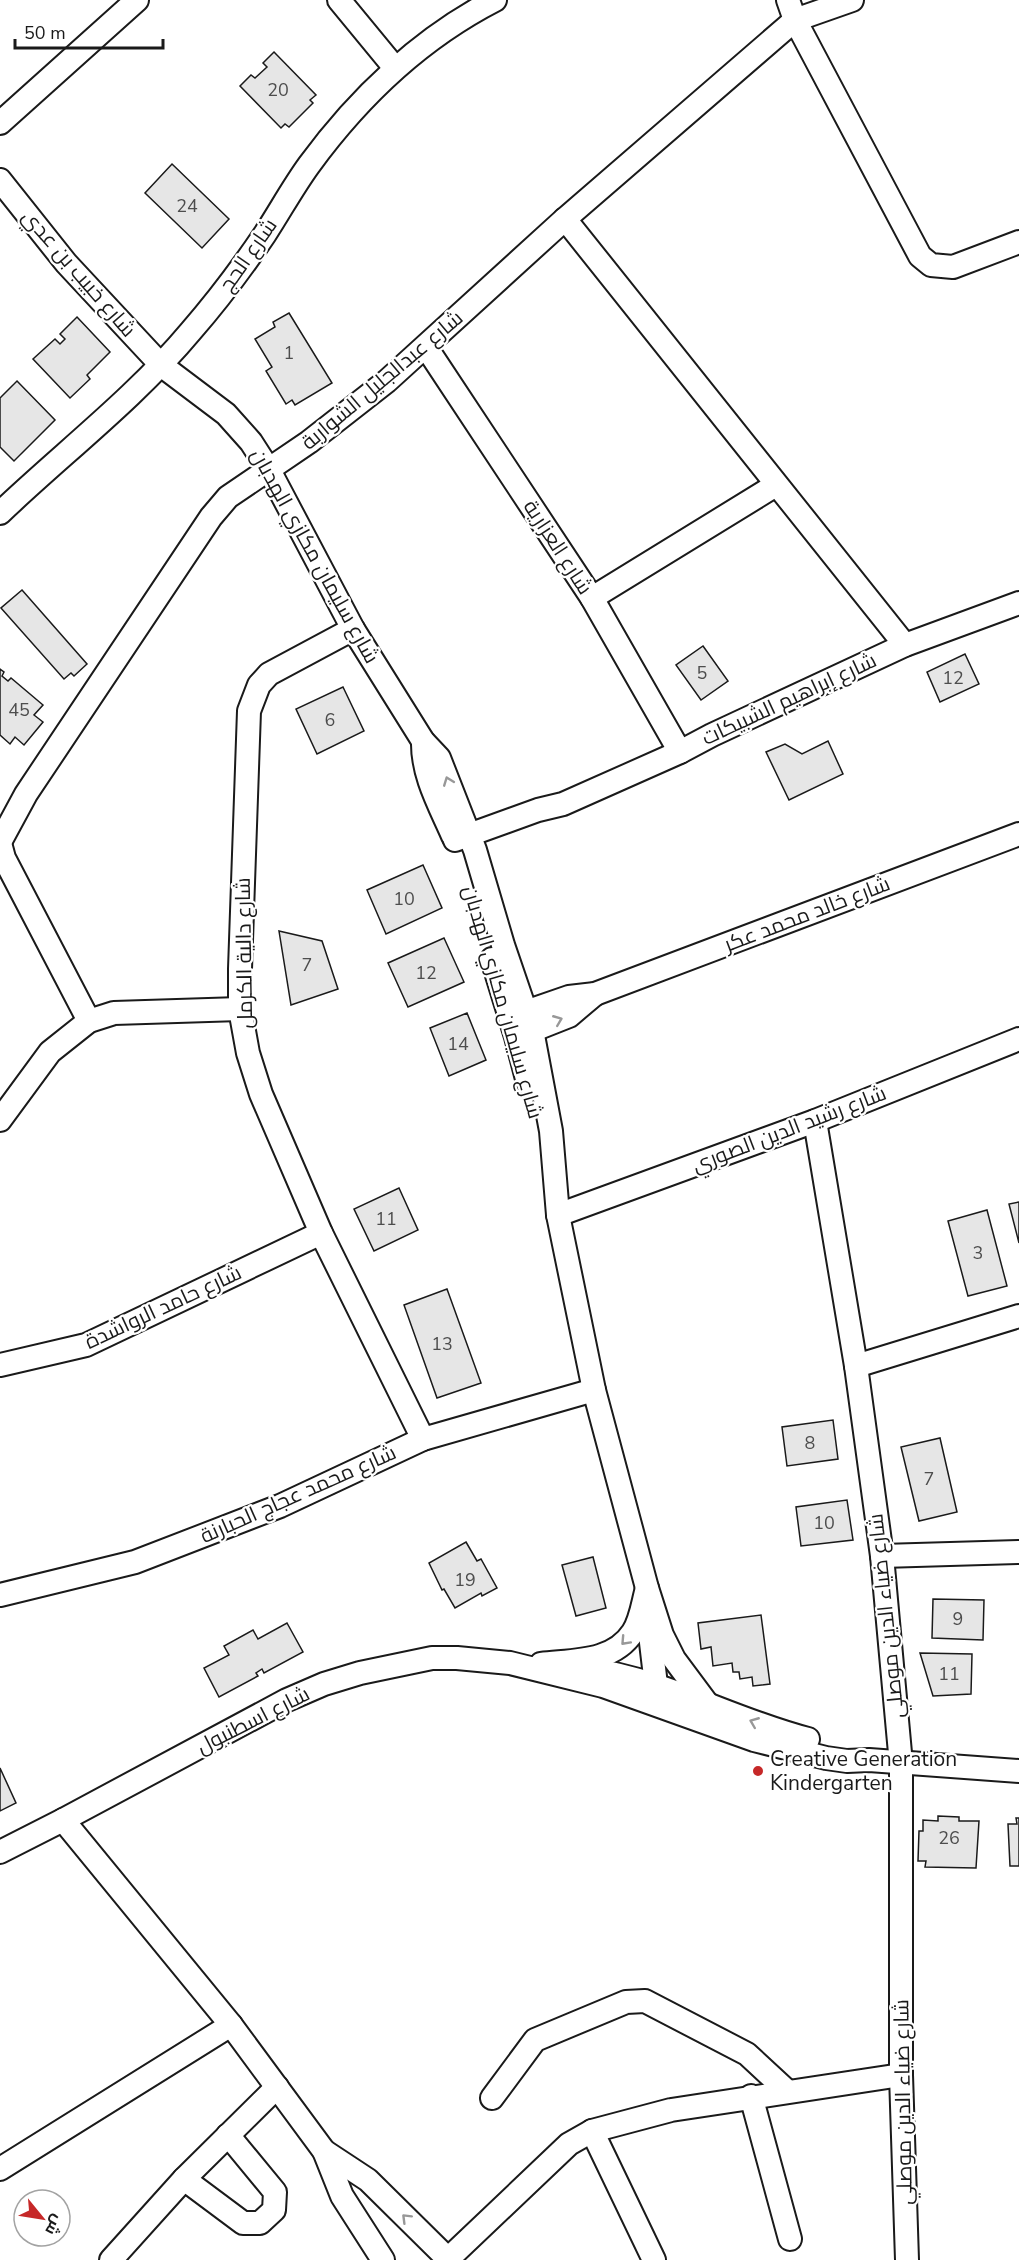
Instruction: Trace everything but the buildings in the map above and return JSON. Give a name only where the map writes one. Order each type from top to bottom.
[{"type":"street","points":[[339,0],[395,68]]},
{"type":"street","name":"شارع الحج","points":[[0,512],[161,365],[242,267],[310,163],[395,68],[441,34],[495,0]]},
{"type":"street","name":"شارع عبدالجليل الشواربة","points":[[89,1021],[4,858],[0,843],[26,794],[211,517],[228,497],[347,413],[426,347],[791,10],[852,0]]},
{"type":"street","points":[[0,123],[128,3]]},
{"type":"street","points":[[791,10],[920,256],[931,265],[953,267],[1019,242]]},
{"type":"street","name":"شارع خبيب بن عدي","points":[[0,180],[66,263],[161,365]]},
{"type":"street","points":[[565,219],[905,645]]},
{"type":"street","name":"شارع العزارية","points":[[426,347],[592,598],[680,753]]},
{"type":"street","name":"شارع سليمان مكازي الهدبان","points":[[161,365],[226,414],[251,442],[269,470],[353,628],[423,741],[423,757],[427,774],[464,845],[521,1024],[542,1135],[552,1160],[558,1215],[594,1390],[647,1588],[662,1635],[674,1659],[706,1702]]},
{"type":"street","points":[[592,598],[776,485]]},
{"type":"street","name":"شارع إبراهيم الشبيكات","points":[[464,845],[538,810],[563,804],[680,753],[712,735],[905,645],[1019,603]]},
{"type":"street","name":"شارع دالية الكرمل","points":[[353,628],[269,674],[259,685],[250,705],[240,1009],[248,1053],[261,1094],[321,1233],[423,1439]]},
{"type":"street","name":"شارع خالد محمد عكر","points":[[521,1024],[569,1016],[595,994],[1019,834]]},
{"type":"street","points":[[0,1120],[50,1052],[89,1021],[114,1013],[240,1009]]},
{"type":"street","name":"شارع رشيد الدين الصوري","points":[[558,1215],[815,1121],[1019,1039]]},
{"type":"street","name":"شارع ضياء الدين موصلي","points":[[815,1121],[856,1366],[882,1556],[902,1764],[900,2075],[907,2260]]},
{"type":"street","name":"شارع حامد الرواشدة","points":[[0,1365],[86,1345],[321,1233]]},
{"type":"street","points":[[856,1366],[1019,1316]]},
{"type":"street","name":"شارع محمد عجاج الحبارنة","points":[[0,1595],[135,1562],[280,1506],[423,1439],[594,1390]]},
{"type":"street","points":[[882,1556],[1019,1552]]},
{"type":"street","points":[[527,1666],[606,1656],[620,1648],[634,1631],[647,1588]]},
{"type":"street","name":"شارع سليمان مكازي الهدبان","points":[[647,1588],[649,1635],[656,1685]]},
{"type":"street","name":"شارع اسطنبول","points":[[0,1852],[287,1700],[324,1684],[360,1673],[432,1658],[582,1668],[607,1672],[706,1702],[761,1725],[849,1750],[868,1760]]},
{"type":"street","name":"شارع اسطنبول","points":[[527,1666],[603,1686],[754,1740],[792,1751],[836,1760],[868,1760],[1019,1771]]},
{"type":"street","points":[[656,1685],[678,1712]]},
{"type":"street","points":[[63,1820],[231,2025],[324,2151],[342,2196],[383,2260]]},
{"type":"street","points":[[492,2098],[535,2040],[626,2002],[645,2001],[747,2054],[787,2091]]},
{"type":"street","points":[[0,2169],[231,2025]]},
{"type":"street","points":[[324,2151],[368,2180],[447,2259],[569,2144],[592,2131],[671,2110],[900,2075]]},
{"type":"street","points":[[111,2260],[184,2178],[277,2087]]},
{"type":"street","points":[[752,2096],[790,2239]]},
{"type":"street","points":[[592,2131],[654,2260]]},
{"type":"street","points":[[184,2178],[243,2223],[260,2223],[274,2210],[275,2192],[228,2135]]},
{"type":"place","name":"Creative Generation Kindergarten","points":[[758,1771]]}]
